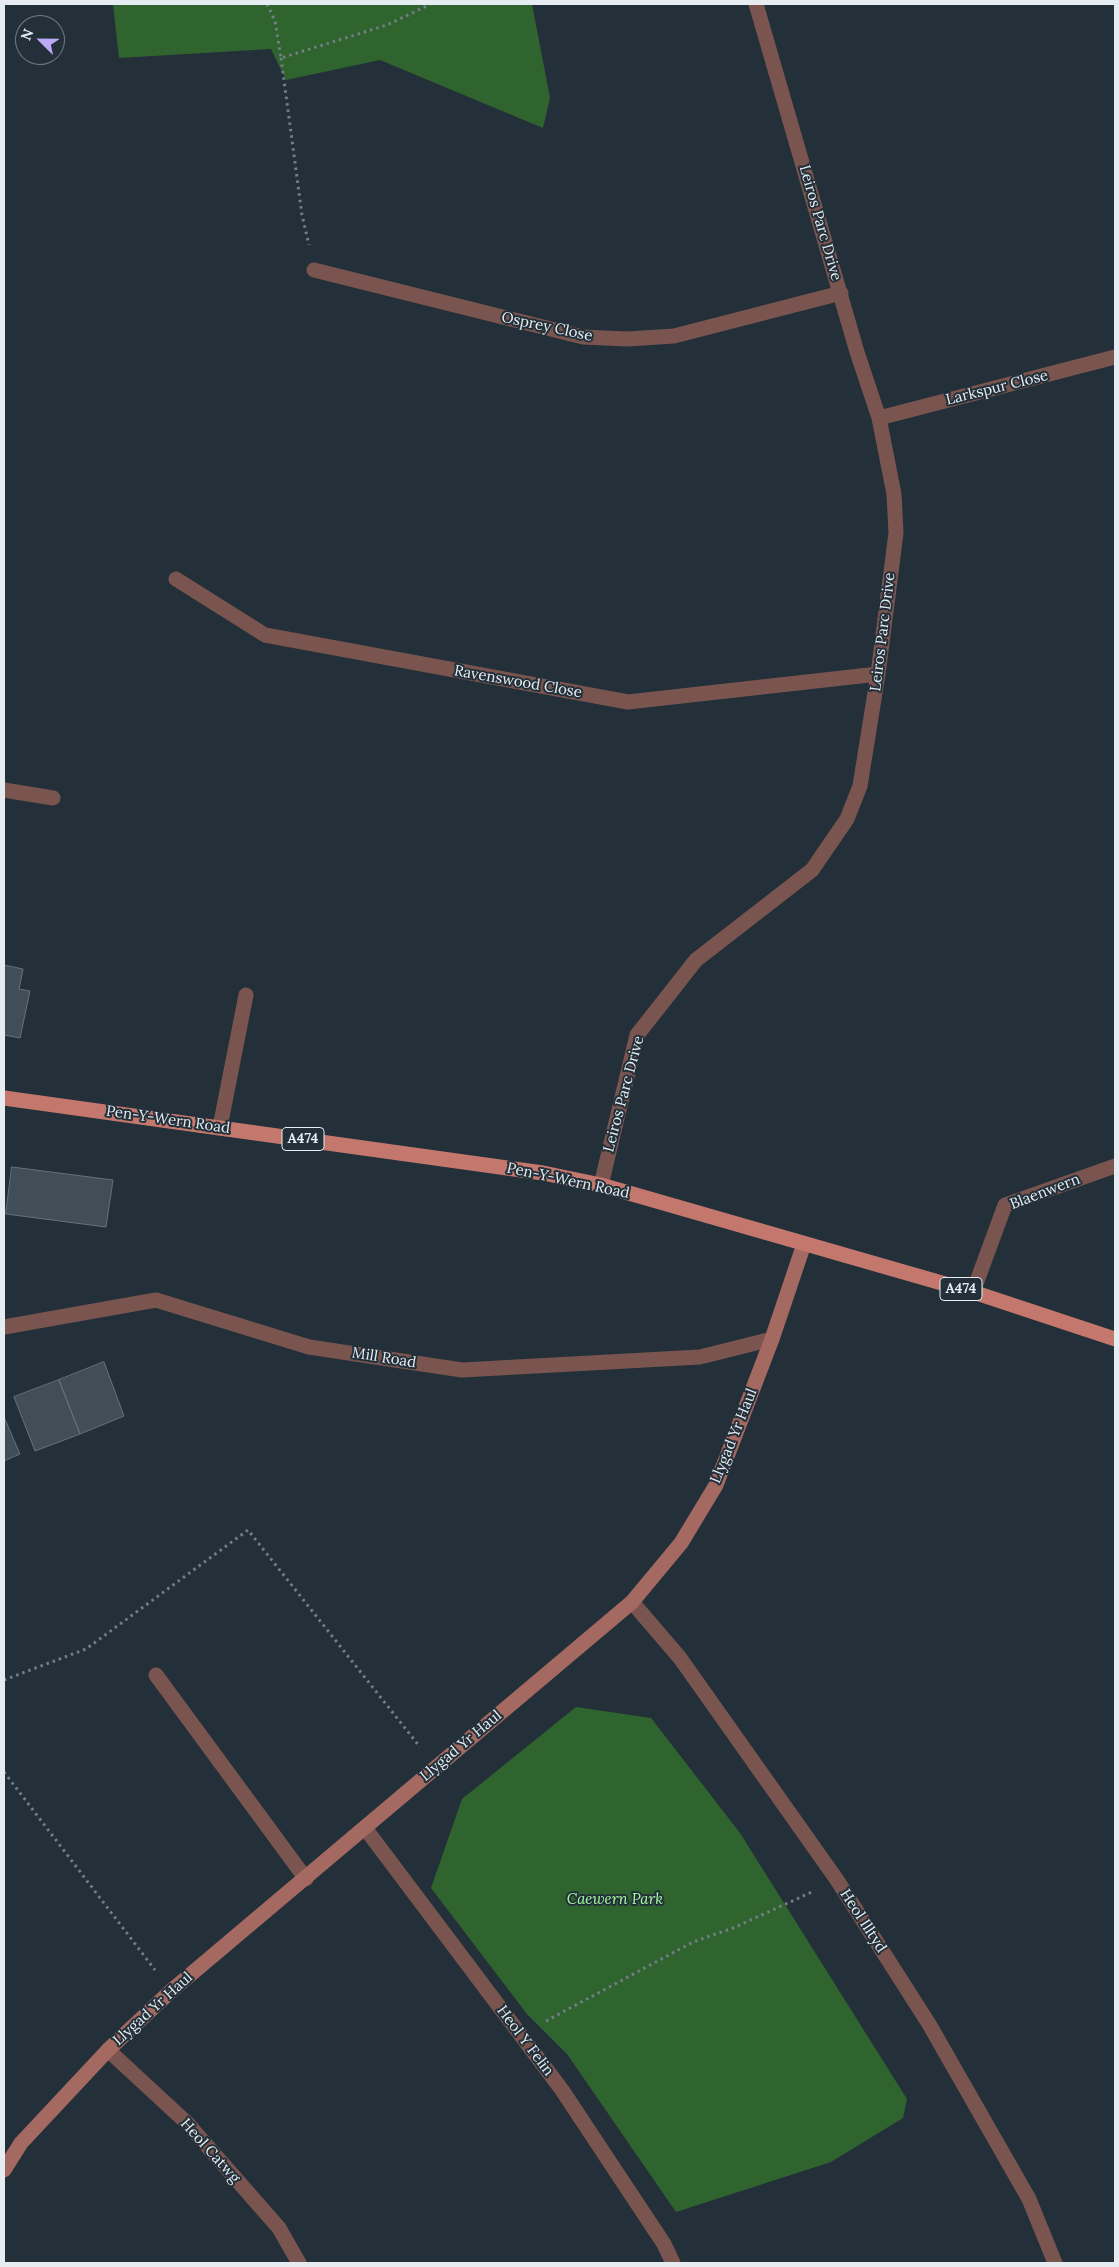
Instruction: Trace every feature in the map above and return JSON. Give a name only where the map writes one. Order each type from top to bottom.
[{"type":"main road","name":"Pen-Y-Wern Road","points":[[4,1098],[542,1173],[601,1185],[973,1292],[1115,1339]]},
{"type":"street","name":"Leiros Parc Drive","points":[[601,1185],[637,1035],[696,960],[812,870],[847,819],[860,786],[878,674],[896,533],[894,494],[879,418],[857,352],[756,4]]},
{"type":"street","name":"Osprey Close","points":[[314,270],[583,337],[627,339],[674,336],[841,293]]},
{"type":"street","name":"Larkspur Close","points":[[879,418],[1115,357]]},
{"type":"street","name":"Ravenswood Close","points":[[176,579],[265,635],[628,702],[878,674]]},
{"type":"street","points":[[4,790],[53,798]]},
{"type":"street","points":[[220,1127],[246,995]]},
{"type":"street","name":"Blaenwern","points":[[973,1292],[1005,1205],[1115,1166]]},
{"type":"street","name":"Llygad Yr Haul","points":[[4,2170],[21,2143],[108,2050],[171,1991],[632,1602],[681,1543],[716,1485],[772,1339],[804,1244]]},
{"type":"street","name":"Mill Road","points":[[4,1327],[156,1300],[309,1346],[462,1370],[700,1358],[772,1339]]},
{"type":"street","name":"Heol Illtyd","points":[[632,1602],[680,1658],[837,1880],[929,2024],[1030,2199],[1055,2263]]},
{"type":"street","points":[[156,1675],[306,1879]]},
{"type":"street","name":"Heol Y Felin","points":[[365,1828],[562,2090],[658,2236],[673,2263]]},
{"type":"street","name":"Heol Catwg","points":[[108,2050],[187,2123],[279,2228],[299,2263]]},
{"type":"path","points":[[267,4],[276,21],[302,215],[314,270]]},
{"type":"path","points":[[282,58],[387,25],[431,4]]},
{"type":"path","points":[[4,1680],[86,1649],[248,1530],[436,1767]]},
{"type":"path","points":[[4,1772],[171,1991]]},
{"type":"path","points":[[522,2036],[557,2014],[693,1942],[732,1928],[837,1880]]},
{"type":"green space","points":[[113,4],[532,4],[550,98],[543,128],[380,60],[286,80],[271,49],[119,58]]},
{"type":"green space","name":"Caewern Park","points":[[576,1707],[651,1718],[740,1833],[907,2099],[903,2118],[831,2162],[676,2212],[567,2054],[527,2014],[431,1888],[462,1799]]},
{"type":"building","points":[[4,965],[23,969],[19,989],[30,991],[20,1038],[4,1035]]},
{"type":"building","points":[[12,1167],[113,1180],[106,1227],[6,1214]]},
{"type":"building","points":[[104,1362],[124,1416],[80,1434],[59,1380]]},
{"type":"building","points":[[59,1380],[80,1434],[35,1451],[14,1397]]},
{"type":"building","points":[[4,1417],[20,1454],[4,1461]]}]
